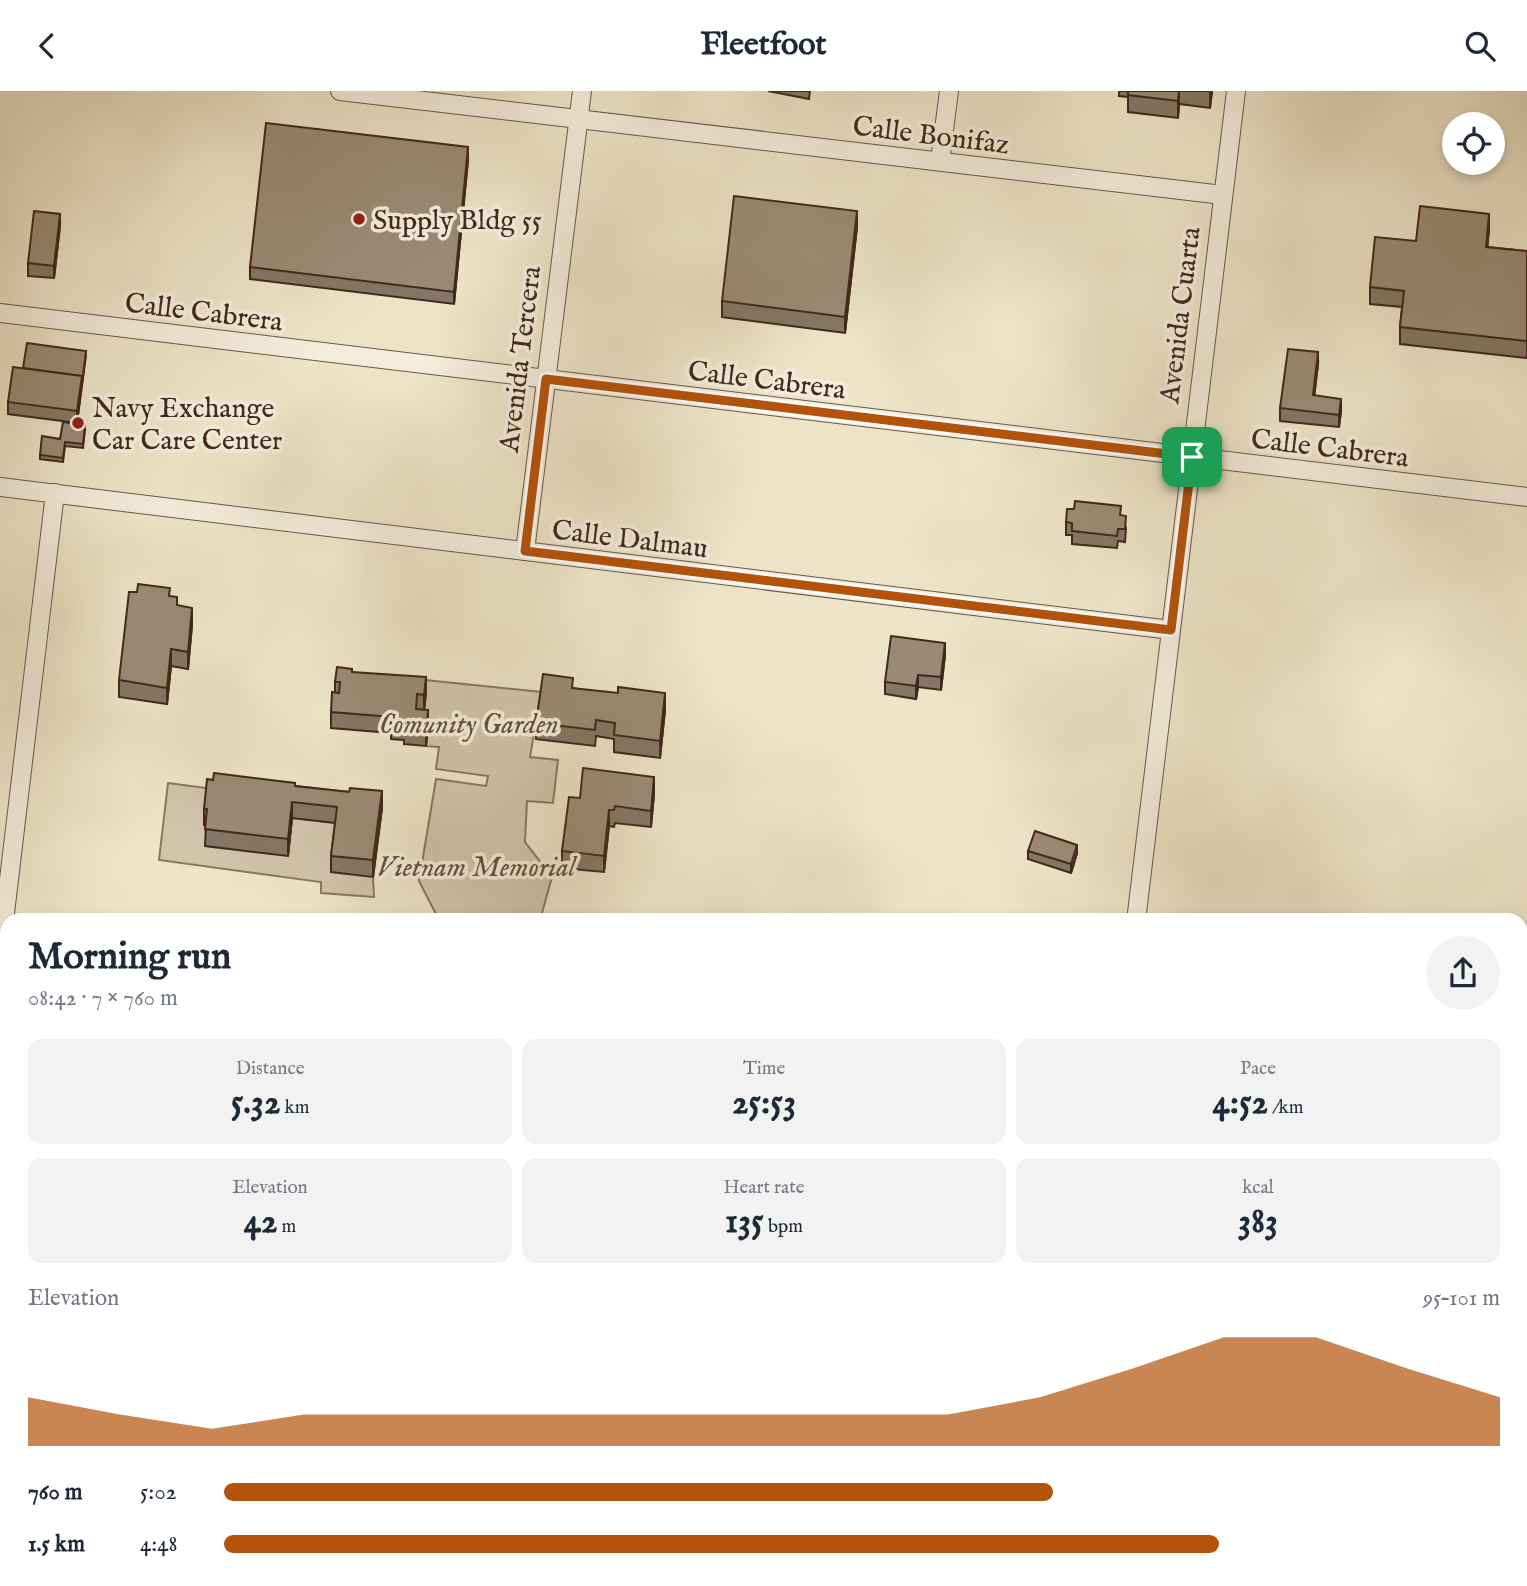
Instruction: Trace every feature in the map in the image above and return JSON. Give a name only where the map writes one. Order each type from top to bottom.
[{"type":"street","name":"Calle Bonifaz","points":[[340,91],[1223,195]]},
{"type":"street","name":"Avenida Tercera","points":[[525,551],[582,91]]},
{"type":"street","points":[[940,161],[949,91]]},
{"type":"street","name":"Avenida Cuarta","points":[[1137,913],[1236,91]]},
{"type":"street","name":"Calle Cabrera","points":[[0,313],[1527,498]]},
{"type":"street","name":"Calle Dalmau","points":[[0,487],[1171,630]]},
{"type":"street","points":[[6,913],[55,493]]},
{"type":"green space","points":[[425,680],[541,692],[530,757],[558,760],[553,803],[527,801],[525,842],[552,877],[542,913],[435,913],[419,881],[436,779],[486,786],[488,776],[436,769],[439,747],[426,746],[417,711]]},
{"type":"green space","points":[[168,783],[214,789],[207,825],[288,855],[292,818],[337,823],[373,877],[374,897],[321,893],[321,882],[159,860]]},
{"type":"building","points":[[1128,91],[1179,91],[1178,101],[1128,95]]},
{"type":"building","name":"Supply Bldg 55","points":[[266,123],[468,147],[454,292],[250,267]]},
{"type":"building","points":[[734,196],[857,211],[845,317],[722,301]]},
{"type":"building","points":[[1420,206],[1489,214],[1486,247],[1527,251],[1527,341],[1400,327],[1404,291],[1370,287],[1375,237],[1416,241]]},
{"type":"building","points":[[34,211],[60,214],[54,266],[28,263]]},
{"type":"building","points":[[27,343],[86,351],[82,384],[82,376],[23,368]]},
{"type":"building","points":[[1288,349],[1318,352],[1313,395],[1341,399],[1339,415],[1280,408]]},
{"type":"building","points":[[13,367],[82,376],[77,411],[8,402]]},
{"type":"building","points":[[63,422],[85,425],[83,444],[65,442],[63,458],[40,455],[42,436],[60,439]]},
{"type":"building","points":[[1075,501],[1121,506],[1120,515],[1126,516],[1125,529],[1118,529],[1117,536],[1072,531],[1072,523],[1066,522],[1067,509],[1074,509]]},
{"type":"building","points":[[138,584],[170,588],[169,596],[177,597],[177,605],[192,608],[188,652],[171,649],[167,688],[119,680],[129,592],[137,592]]},
{"type":"building","points":[[891,636],[945,643],[941,677],[918,675],[916,686],[885,682]]},
{"type":"building","points":[[337,667],[352,669],[352,672],[426,677],[424,695],[417,694],[416,709],[428,710],[426,730],[404,728],[404,723],[391,723],[392,717],[331,712],[332,692],[339,693],[340,682],[335,682]]},
{"type":"building","points":[[543,674],[573,678],[572,688],[618,693],[618,687],[665,693],[660,741],[614,735],[615,723],[596,720],[595,730],[536,723]]},
{"type":"building","points":[[583,768],[654,777],[651,811],[615,806],[614,810],[609,810],[604,856],[562,851],[569,797],[580,798]]},
{"type":"building","points":[[214,773],[349,792],[350,788],[382,791],[373,860],[331,856],[337,807],[292,802],[288,839],[205,829],[207,779],[213,780]]},
{"type":"building","points":[[1035,831],[1077,845],[1071,864],[1028,851]]},
{"type":"place","name":"Supply Bldg 55","points":[[359,219]]},
{"type":"place","name":"Navy Exchange Car Care Center","points":[[78,423]]},
{"type":"route","points":[[546,379],[1192,457],[1171,630],[525,551],[546,379]]},
{"type":"park label","name":"Comunity Garden","points":[[469,723]]},
{"type":"park label","name":"Vietnam Memorial","points":[[476,866]]}]
